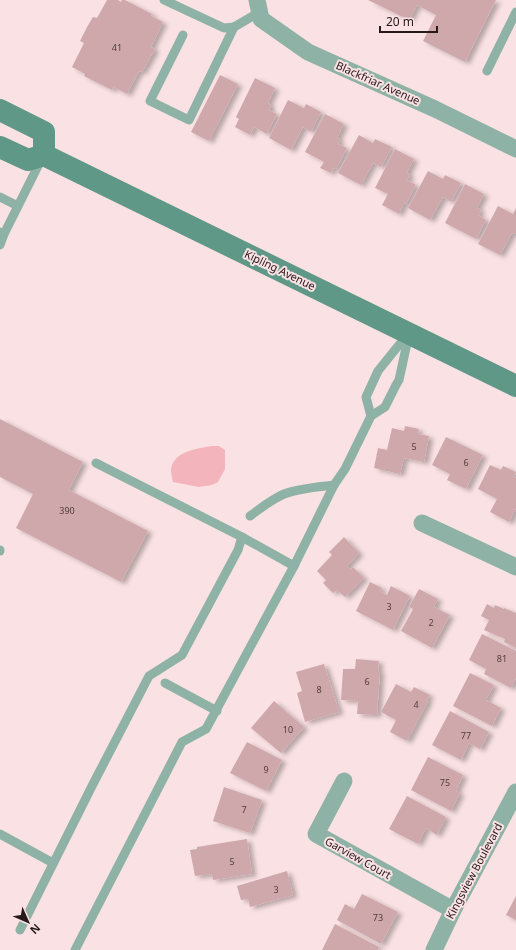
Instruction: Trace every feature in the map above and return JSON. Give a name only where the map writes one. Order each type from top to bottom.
[{"type":"main road","points":[[0,110],[42,131],[44,134],[44,155],[28,160],[0,147]]},
{"type":"main road","name":"Kipling Avenue","points":[[44,155],[516,386]]},
{"type":"street","name":"Blackfriar Avenue","points":[[258,6],[261,19],[308,52],[435,109],[516,149]]},
{"type":"street","points":[[422,523],[516,568]]},
{"type":"street","name":"Garview Court","points":[[344,781],[316,834],[453,910]]},
{"type":"street","name":"Kingsview Boulevard","points":[[434,950],[453,910],[515,796]]},
{"type":"lane","points":[[164,0],[224,28],[234,27]]},
{"type":"lane","points":[[183,35],[150,101],[189,120],[234,27],[258,6]]},
{"type":"lane","points":[[487,71],[516,12]]},
{"type":"lane","points":[[0,245],[2,233],[18,206],[44,155]]},
{"type":"lane","points":[[0,197],[18,206]]},
{"type":"lane","points":[[371,416],[366,397],[378,371],[409,334]]},
{"type":"lane","points":[[75,950],[182,742],[206,729],[294,566],[334,485],[345,468],[371,416],[385,407],[399,380],[409,334]]},
{"type":"lane","points":[[96,463],[242,537],[294,566]]},
{"type":"lane","points":[[250,516],[266,503],[283,494],[300,489],[334,485]]},
{"type":"lane","points":[[20,930],[96,777],[149,676],[182,655],[238,550],[242,537]]},
{"type":"lane","points":[[165,683],[216,711]]},
{"type":"lane","points":[[0,834],[53,863]]},
{"type":"shaded area","points":[[211,446],[219,446],[225,450],[225,469],[218,482],[212,485],[199,487],[173,482],[171,469],[177,458],[187,452]]},
{"type":"building","points":[[107,0],[118,0],[121,2],[122,0],[125,0],[152,14],[151,16],[163,22],[151,47],[155,49],[142,72],[139,71],[127,94],[114,87],[112,90],[84,76],[85,74],[72,67],[84,43],[80,41],[87,27],[93,17],[97,18]]},
{"type":"building","points":[[368,0],[496,0],[465,62],[423,41],[436,15],[417,5],[409,20]]},
{"type":"building","points":[[220,75],[238,84],[209,141],[191,132]]},
{"type":"building","points":[[255,78],[275,88],[268,103],[271,105],[269,110],[277,114],[267,134],[254,127],[250,135],[235,127],[239,119],[236,117]]},
{"type":"building","points":[[288,100],[304,108],[306,104],[321,112],[311,132],[303,127],[291,150],[269,138]]},
{"type":"building","points":[[325,114],[344,124],[337,138],[340,139],[338,144],[347,148],[336,169],[333,168],[331,173],[320,168],[324,162],[305,152]]},
{"type":"building","points":[[359,135],[373,143],[375,139],[392,147],[381,167],[373,163],[361,185],[338,173]]},
{"type":"building","points":[[395,149],[414,159],[407,173],[410,175],[407,180],[416,185],[406,204],[404,203],[399,214],[382,205],[388,194],[375,188]]},
{"type":"building","points":[[428,171],[443,179],[445,175],[461,183],[451,202],[443,197],[430,220],[408,208]]},
{"type":"building","points":[[465,184],[484,194],[477,208],[481,210],[478,215],[486,220],[476,239],[445,223]]},
{"type":"building","points":[[498,206],[513,214],[516,208],[516,234],[512,233],[500,255],[478,244]]},
{"type":"building","points":[[0,419],[83,462],[69,490],[148,531],[121,582],[16,528],[33,494],[0,477]]},
{"type":"building","points":[[405,426],[419,429],[418,434],[429,436],[424,462],[404,458],[400,474],[374,468],[378,448],[387,450],[392,428],[404,431]]},
{"type":"building","points":[[446,437],[483,455],[466,489],[447,480],[450,474],[432,465]]},
{"type":"building","points":[[490,465],[501,470],[503,466],[516,472],[514,477],[516,478],[516,508],[509,522],[490,512],[497,499],[478,489]]},
{"type":"building","points":[[344,537],[359,553],[347,566],[351,570],[353,567],[364,578],[345,597],[337,590],[333,593],[323,583],[326,580],[317,571],[332,555],[329,552]]},
{"type":"building","points":[[370,582],[382,588],[380,592],[387,595],[391,586],[410,596],[393,630],[356,611]]},
{"type":"building","points":[[419,589],[438,599],[434,607],[450,615],[432,648],[401,631],[413,609],[409,607]]},
{"type":"building","points":[[487,604],[494,608],[495,605],[516,613],[516,648],[504,642],[505,639],[484,630],[489,620],[481,616]]},
{"type":"building","points":[[482,634],[516,651],[516,678],[511,688],[484,674],[486,669],[469,660]]},
{"type":"building","points":[[356,659],[379,661],[378,671],[380,671],[377,715],[357,714],[358,701],[341,700],[343,669],[355,669]]},
{"type":"building","points":[[324,664],[339,712],[305,722],[297,693],[302,691],[296,672]]},
{"type":"building","points":[[470,673],[494,685],[486,700],[501,708],[492,726],[453,706]]},
{"type":"building","points":[[396,684],[411,692],[414,687],[430,695],[426,700],[428,701],[407,741],[390,732],[396,720],[381,712]]},
{"type":"building","points":[[274,701],[304,727],[281,753],[251,728]]},
{"type":"building","points":[[450,711],[489,732],[480,749],[469,743],[461,760],[432,745]]},
{"type":"building","points":[[247,742],[282,760],[266,791],[230,773]]},
{"type":"building","points":[[428,757],[463,775],[456,791],[460,793],[451,811],[411,790]]},
{"type":"building","points":[[224,787],[262,800],[250,833],[213,821]]},
{"type":"building","points":[[407,796],[446,817],[437,835],[426,828],[418,844],[389,829]]},
{"type":"building","points":[[247,839],[252,874],[213,880],[212,874],[195,876],[190,850],[197,849],[197,847]]},
{"type":"building","points":[[287,871],[293,895],[250,907],[248,899],[241,900],[237,886]]},
{"type":"building","points":[[362,894],[398,912],[381,944],[337,920],[345,904],[354,909]]},
{"type":"building","points":[[516,896],[516,920],[506,915]]},
{"type":"building","points":[[335,924],[379,947],[378,950],[322,950]]}]
